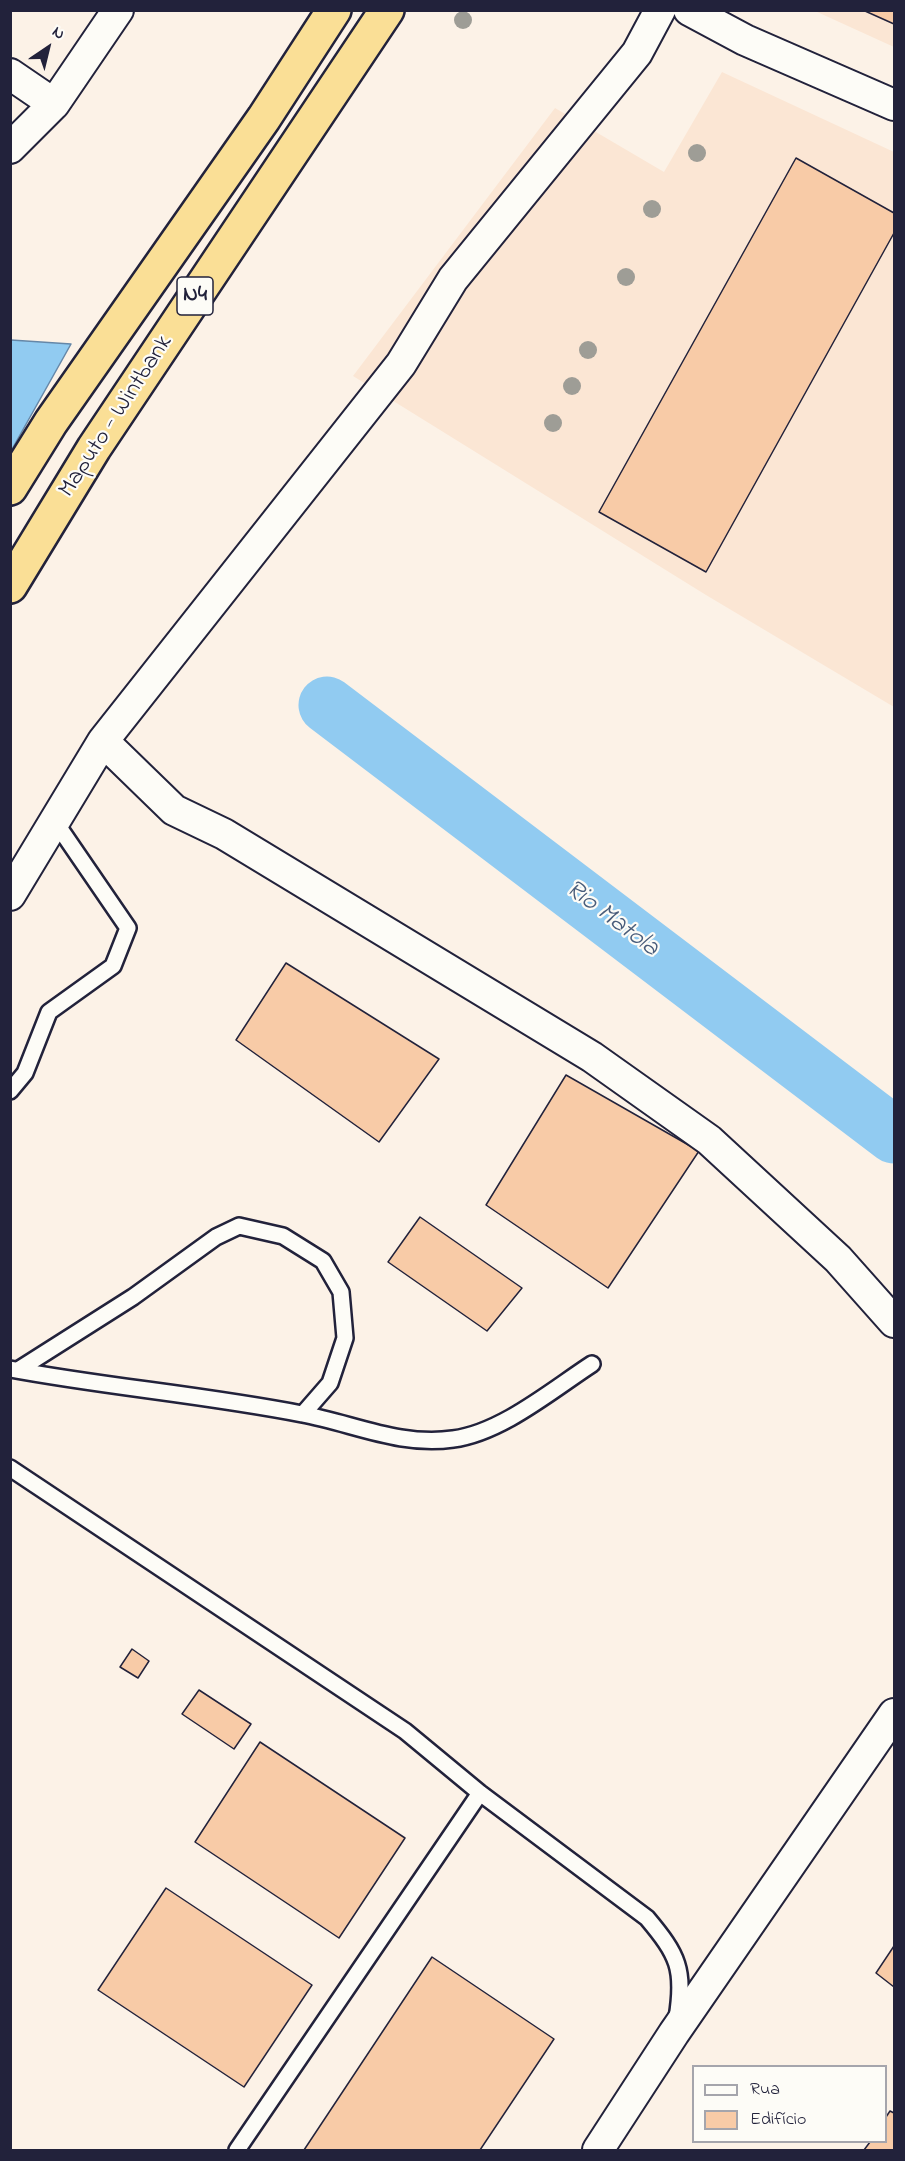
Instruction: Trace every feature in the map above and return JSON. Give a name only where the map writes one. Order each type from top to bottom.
[{"type":"highway","name":"Maputo - Wintbank","points":[[10,488],[51,422],[264,118],[334,10]]},
{"type":"highway","name":"Maputo - Wintbank","points":[[10,586],[94,448],[387,10]]},
{"type":"street","points":[[10,148],[54,104],[118,10]]},
{"type":"street","points":[[10,895],[103,741],[401,364],[453,279],[637,53],[660,10]]},
{"type":"street","points":[[689,10],[745,40],[894,105]]},
{"type":"street","points":[[10,74],[54,104]]},
{"type":"street","points":[[103,741],[174,810],[224,834],[592,1057],[709,1140],[838,1259],[894,1322]]},
{"type":"street","points":[[598,2151],[674,2033],[894,1714]]},
{"type":"lane","points":[[10,1091],[25,1073],[49,1012],[113,966],[128,928],[54,820]]},
{"type":"lane","points":[[14,1370],[133,1297],[216,1237],[238,1226],[283,1236],[323,1261],[340,1292],[345,1338],[330,1383],[303,1414]]},
{"type":"lane","points":[[14,1370],[303,1414],[397,1438],[453,1440],[497,1425],[592,1364]]},
{"type":"lane","points":[[10,1468],[405,1731],[480,1793],[647,1918],[669,1944],[677,1961],[680,1978],[674,2033]]},
{"type":"lane","points":[[237,2151],[480,1793]]},
{"type":"shaded area","points":[[815,11],[894,11],[894,47]]},
{"type":"shaded area","points":[[722,72],[894,152],[894,707],[706,595],[353,376],[555,108],[664,172]]},
{"type":"water","points":[[10,340],[71,344],[11,451]]},
{"type":"building","points":[[865,10],[894,10],[894,24],[865,11]]},
{"type":"building","points":[[796,158],[894,213],[894,233],[706,572],[599,512]]},
{"type":"building","points":[[286,963],[439,1059],[379,1142],[236,1040]]},
{"type":"building","points":[[566,1075],[699,1151],[608,1288],[486,1205]]},
{"type":"building","points":[[420,1217],[522,1288],[487,1331],[388,1262]]},
{"type":"building","points":[[132,1649],[149,1661],[138,1678],[120,1667]]},
{"type":"building","points":[[199,1690],[251,1724],[234,1749],[182,1714]]},
{"type":"building","points":[[260,1742],[405,1838],[339,1938],[195,1842]]},
{"type":"building","points":[[166,1888],[312,1985],[244,2087],[98,1990]]},
{"type":"building","points":[[894,1946],[894,1987],[876,1973]]},
{"type":"building","points":[[432,1957],[554,2039],[480,2150],[304,2150]]},
{"type":"building","points":[[890,2111],[894,2113],[894,2150],[864,2150],[869,2143],[887,2143],[887,2116]]},
{"type":"waterway","name":"Rio Matola","points":[[327,705],[894,1135]]}]
